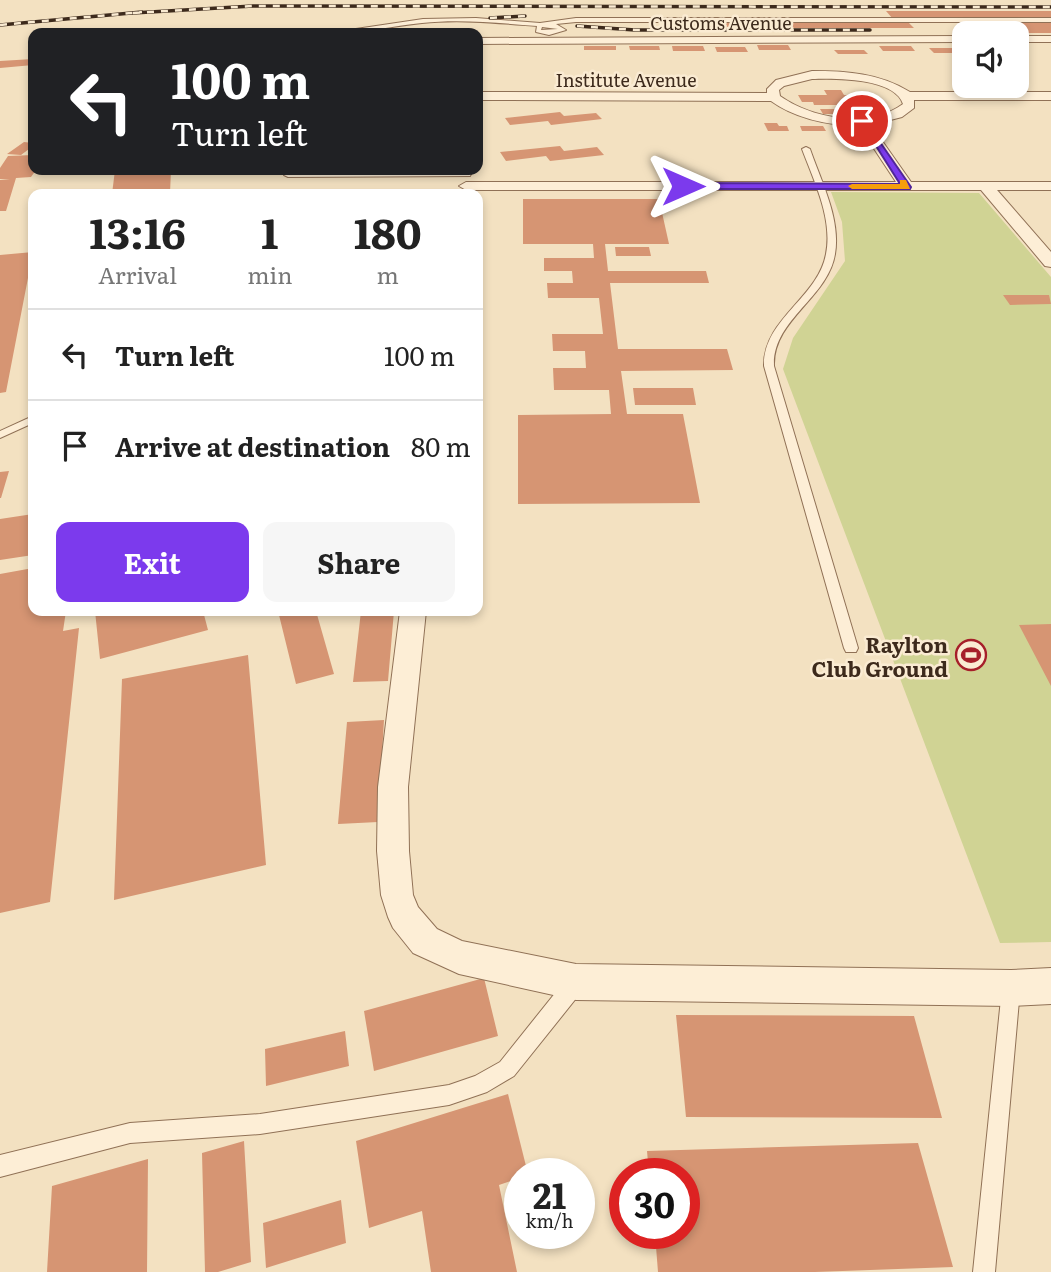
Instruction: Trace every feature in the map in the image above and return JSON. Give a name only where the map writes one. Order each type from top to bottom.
[{"type":"street","points":[[806,39],[826,65],[878,81],[907,96],[1051,96]]},
{"type":"street","name":"Customs Avenue","points":[[483,41],[952,39]]},
{"type":"street","points":[[1029,39],[1051,39]]},
{"type":"street","points":[[826,65],[780,83],[773,89],[774,97],[781,104],[806,114],[862,121],[903,113],[910,105],[907,96]]},
{"type":"street","name":"Institute Avenue","points":[[483,96],[774,97]]},
{"type":"street","points":[[862,121],[907,187]]},
{"type":"street","points":[[466,181],[1051,187]]},
{"type":"street","points":[[986,187],[1051,262]]},
{"type":"street","points":[[412,616],[393,787],[395,873],[397,895],[405,916],[425,941],[459,957],[576,982],[1011,988],[1051,986]]},
{"type":"lane","points":[[370,28],[423,21],[476,20],[540,26],[576,20],[1051,20]]},
{"type":"lane","points":[[806,149],[829,221],[831,254],[822,274],[775,338],[769,358],[771,379],[851,648]]},
{"type":"lane","points":[[288,175],[466,181]]},
{"type":"lane","points":[[0,435],[28,421]]},
{"type":"lane","points":[[0,1166],[130,1133],[260,1124],[449,1095],[480,1085],[508,1069],[576,982]]},
{"type":"lane","points":[[984,1272],[1011,988]]},
{"type":"green space","name":"Raylton Club Ground","points":[[831,192],[979,193],[1051,277],[1051,942],[1000,943],[783,369],[793,338],[845,261],[842,222]]},
{"type":"building","points":[[886,11],[1051,11],[1051,18],[893,19]]},
{"type":"building","points":[[691,22],[908,22],[914,28],[693,28]]},
{"type":"building","points":[[1029,23],[1051,23],[1051,33],[1029,33]]},
{"type":"building","points":[[757,45],[788,45],[791,50],[759,50]]},
{"type":"building","points":[[584,46],[616,46],[616,50],[584,50]]},
{"type":"building","points":[[629,46],[659,46],[660,50],[630,50]]},
{"type":"building","points":[[672,46],[703,46],[705,51],[673,51]]},
{"type":"building","points":[[879,46],[911,46],[915,51],[883,51]]},
{"type":"building","points":[[715,47],[745,47],[748,52],[717,52]]},
{"type":"building","points":[[929,48],[952,48],[952,53],[934,53]]},
{"type":"building","points":[[834,50],[864,50],[868,54],[838,54]]},
{"type":"building","points":[[28,59],[28,65],[0,68],[0,61]]},
{"type":"building","points":[[824,90],[841,90],[844,95],[859,95],[864,102],[852,102],[854,105],[814,105],[813,102],[802,102],[798,95],[827,95]]},
{"type":"building","points":[[820,109],[857,109],[860,114],[823,114]]},
{"type":"building","points":[[560,112],[564,116],[596,113],[602,119],[551,125],[548,121],[510,125],[505,118]]},
{"type":"building","points":[[764,123],[787,126],[789,131],[768,131]]},
{"type":"building","points":[[800,126],[823,126],[826,131],[802,131]]},
{"type":"building","points":[[24,142],[28,142],[28,150],[21,155],[7,154]]},
{"type":"building","points":[[560,146],[564,151],[597,147],[604,155],[550,161],[546,156],[506,161],[500,152]]},
{"type":"building","points":[[28,155],[28,175],[32,175],[16,178],[6,211],[0,211],[0,180],[10,179],[0,179],[0,168],[8,156]]},
{"type":"building","points":[[114,175],[171,175],[170,189],[113,189]]},
{"type":"building","points":[[523,199],[659,199],[669,244],[605,244],[608,271],[706,271],[709,283],[610,283],[618,349],[727,349],[733,370],[621,371],[627,414],[683,414],[700,503],[518,504],[518,415],[611,414],[609,390],[554,390],[553,368],[586,368],[585,351],[553,351],[552,334],[603,334],[599,298],[548,298],[547,283],[573,283],[572,271],[544,271],[544,258],[594,258],[593,244],[523,244]]},
{"type":"building","points":[[615,247],[649,247],[651,256],[616,256]]},
{"type":"building","points":[[28,252],[28,278],[6,392],[0,393],[0,255]]},
{"type":"building","points":[[1003,295],[1049,295],[1051,304],[1010,305]]},
{"type":"building","points":[[633,388],[693,388],[696,405],[635,405]]},
{"type":"building","points":[[9,471],[1,498],[0,498],[0,472]]},
{"type":"building","points":[[28,515],[28,556],[0,560],[0,519]]},
{"type":"building","points":[[28,569],[28,616],[65,616],[63,631],[79,628],[50,902],[0,913],[0,574]]},
{"type":"building","points":[[96,616],[204,616],[208,630],[100,659]]},
{"type":"building","points":[[279,616],[317,616],[334,674],[296,684]]},
{"type":"building","points":[[360,616],[394,616],[388,681],[353,682]]},
{"type":"building","points":[[1051,624],[1051,686],[1019,625]]},
{"type":"building","points":[[248,655],[266,865],[114,900],[122,679]]},
{"type":"building","points":[[384,720],[378,822],[338,824],[347,722]]},
{"type":"building","points":[[484,978],[498,1036],[374,1071],[364,1011]]},
{"type":"building","points":[[676,1015],[914,1016],[942,1118],[686,1117]]},
{"type":"building","points":[[345,1031],[349,1066],[266,1086],[265,1049]]},
{"type":"building","points":[[508,1094],[524,1158],[504,1158],[504,1183],[499,1185],[504,1209],[504,1249],[512,1249],[517,1272],[431,1272],[422,1211],[369,1228],[356,1141]]},
{"type":"building","points":[[244,1141],[251,1262],[218,1272],[205,1272],[202,1153]]},
{"type":"building","points":[[918,1143],[953,1267],[815,1272],[658,1272],[656,1249],[700,1249],[700,1158],[648,1158],[647,1151]]},
{"type":"building","points":[[148,1159],[147,1272],[47,1272],[52,1186]]},
{"type":"building","points":[[341,1200],[346,1243],[266,1268],[263,1223]]},
{"type":"railway","points":[[133,13],[253,6],[1051,7]]},
{"type":"railway","points":[[0,25],[142,12]]},
{"type":"railway","points":[[490,18],[525,16]]},
{"type":"railway","points":[[577,26],[635,30],[870,30]]},
{"type":"slow traffic","points":[[852,186],[907,187],[903,182]]},
{"type":"place","name":"Raylton Club Ground","points":[[971,655]]},
{"type":"route","points":[[683,186],[907,187],[862,121]]}]
